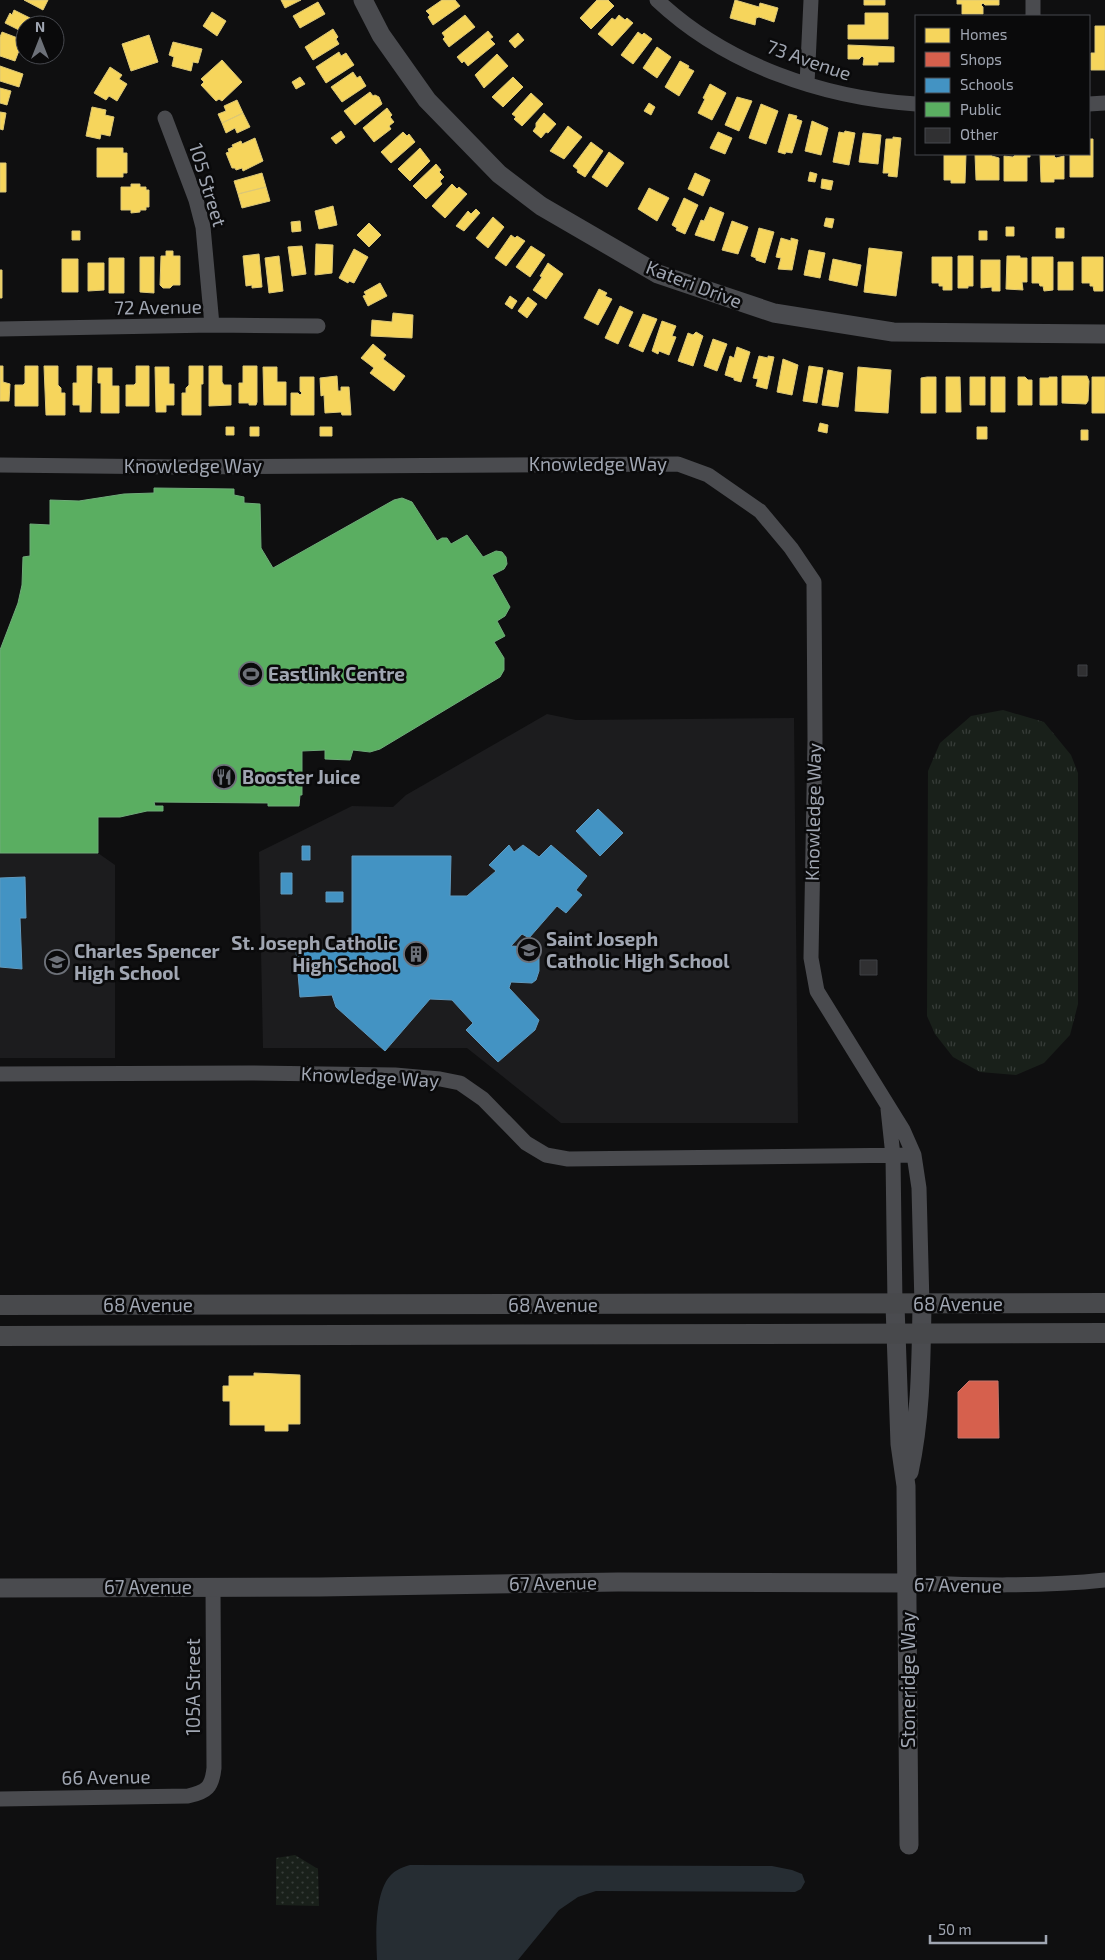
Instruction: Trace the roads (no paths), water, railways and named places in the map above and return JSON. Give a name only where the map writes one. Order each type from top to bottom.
[{"type":"main road","name":"68 Avenue","points":[[0,1305],[1105,1303]]},
{"type":"main road","name":"68 Avenue","points":[[0,1336],[1105,1333]]},
{"type":"street","name":"Kateri Drive","points":[[363,0],[381,35],[427,100],[499,174],[542,206],[658,274],[774,314],[893,332],[1105,334]]},
{"type":"street","name":"73 Avenue","points":[[657,0],[696,31],[744,59],[807,84],[855,97],[915,104]]},
{"type":"street","points":[[807,84],[811,0]]},
{"type":"street","points":[[1033,0],[1034,15]]},
{"type":"street","points":[[1090,104],[1105,104]]},
{"type":"street","name":"105 Street","points":[[165,118],[196,200],[203,228],[212,325]]},
{"type":"street","name":"72 Avenue","points":[[0,329],[212,325],[318,326]]},
{"type":"street","name":"Knowledge Way","points":[[0,465],[180,467],[678,464],[708,474],[760,511],[791,548],[814,582],[811,958],[817,991],[903,1130],[914,1155],[919,1188],[922,1334]]},
{"type":"street","name":"Knowledge Way","points":[[0,1074],[240,1073],[395,1075],[440,1078],[460,1084],[482,1099],[526,1143],[546,1155],[568,1159],[914,1155]]},
{"type":"street","name":"Knowledge Way","points":[[887,1105],[893,1156],[896,1334]]},
{"type":"street","name":"Stoneridge Way","points":[[896,1334],[900,1444],[906,1486],[908,1845]]},
{"type":"street","name":"Stoneridge Way","points":[[906,1486],[916,1442],[922,1334]]},
{"type":"street","name":"67 Avenue","points":[[0,1588],[618,1582],[907,1583],[1016,1586],[1105,1580]]},
{"type":"street","name":"105A Street","points":[[210,1786],[214,1768],[213,1587]]},
{"type":"street","name":"66 Avenue","points":[[0,1799],[188,1796],[204,1792],[210,1786]]},
{"type":"place","name":"Eastlink Centre","points":[[251,674]]},
{"type":"place","name":"Booster Juice","points":[[224,777]]},
{"type":"place","name":"Saint Joseph Catholic High School","points":[[529,950]]},
{"type":"place","name":"St. Joseph Catholic High School","points":[[416,954]]},
{"type":"place","name":"Charles Spencer High School","points":[[57,962]]}]
